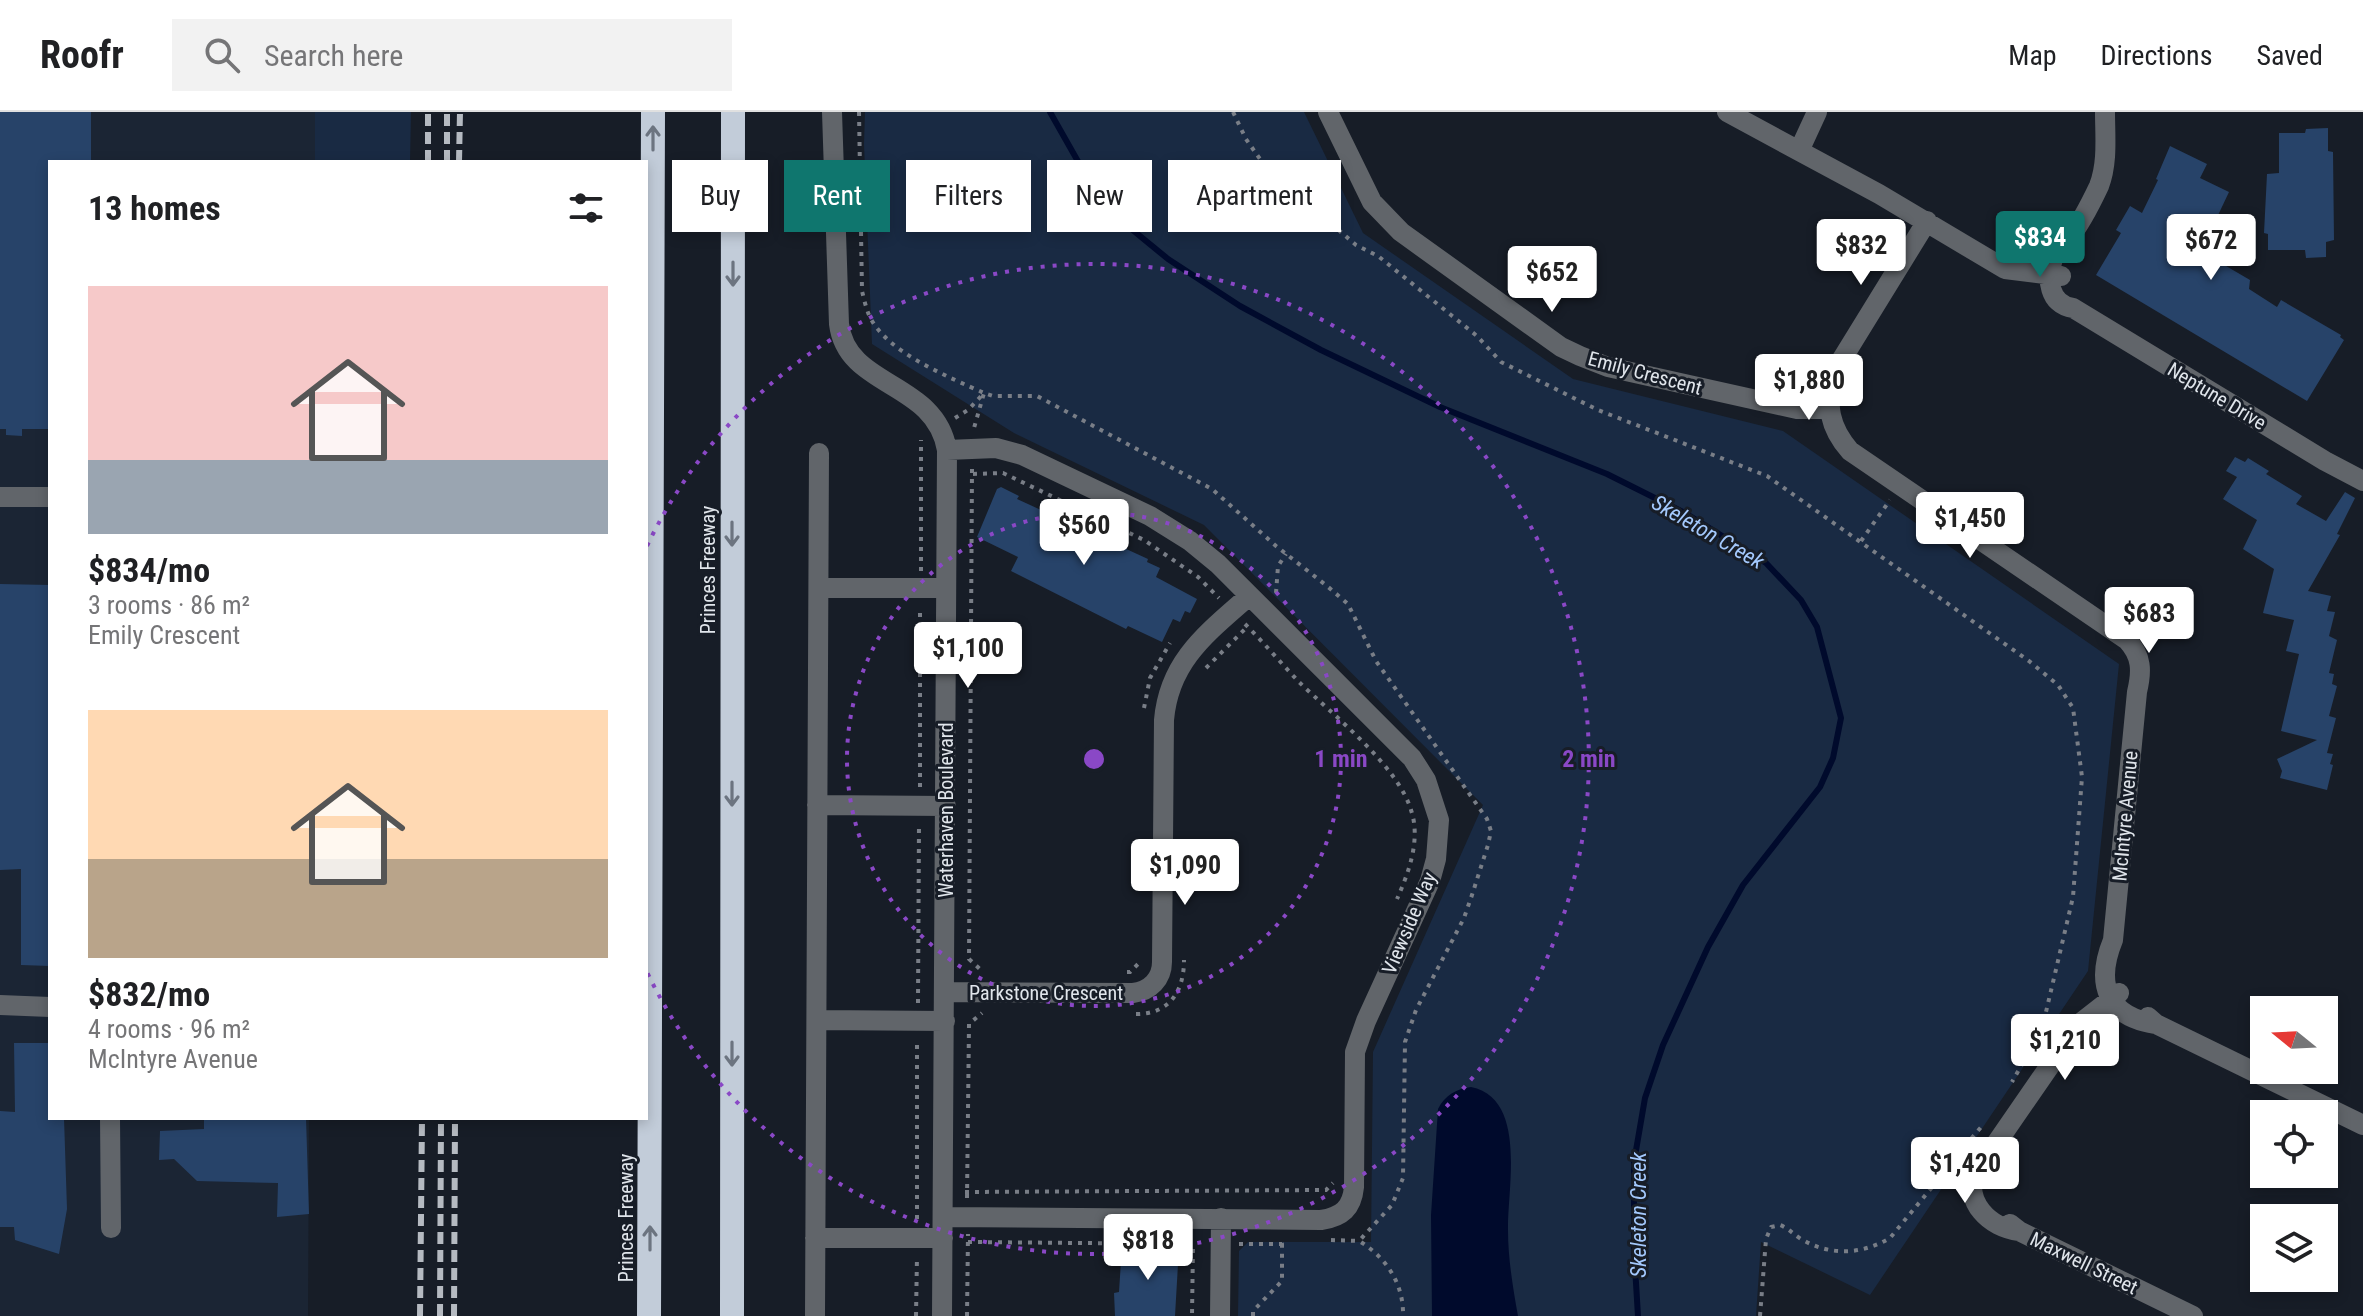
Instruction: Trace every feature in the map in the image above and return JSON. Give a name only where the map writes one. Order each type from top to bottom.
[{"type":"highway","name":"Princes Freeway","points":[[649,1316],[653,112]]},
{"type":"highway","name":"Princes Freeway","points":[[732,1316],[733,112]]},
{"type":"street","name":"Waterhaven Boulevard","points":[[832,112],[839,324],[843,342],[856,360],[916,400],[934,416],[947,450],[942,1316]]},
{"type":"street","name":"Emily Crescent","points":[[1328,112],[1372,202],[1384,217],[1561,347],[1608,367],[1797,409],[1822,410]]},
{"type":"street","points":[[1727,112],[1927,221],[2005,269],[2056,276],[2056,252],[2068,239],[2101,177],[2105,112]]},
{"type":"street","points":[[1799,151],[1817,112]]},
{"type":"street","points":[[1822,410],[1833,376],[1927,221]]},
{"type":"street","name":"Neptune Drive","points":[[2056,276],[2057,301],[2363,481]]},
{"type":"street","name":"McIntyre Avenue","points":[[1822,410],[1850,451],[2115,634],[2137,692],[2113,940],[2105,969],[2106,990],[2115,996]]},
{"type":"street","name":"Viewside Way","points":[[815,1238],[917,1237],[968,1217],[1321,1220],[1344,1213],[1350,1205],[1355,1173],[1355,1052],[1430,881],[1440,837],[1435,802],[1412,758],[1204,552],[1150,516],[1022,455],[996,448],[947,450]]},
{"type":"street","points":[[815,1316],[819,453]]},
{"type":"street","points":[[0,497],[48,497]]},
{"type":"street","points":[[820,588],[946,588]]},
{"type":"street","name":"Parkstone Crescent","points":[[945,992],[1133,993],[1147,989],[1158,979],[1162,970],[1164,720],[1168,693],[1184,660],[1249,596]]},
{"type":"street","points":[[817,805],[946,806]]},
{"type":"street","points":[[2115,996],[2126,1016],[2156,1024],[2363,1125]]},
{"type":"street","name":"Maxwell Street","points":[[2115,996],[2078,1025],[1991,1151],[1975,1168],[1972,1179],[1976,1202],[1998,1227],[2019,1231],[2193,1316]]},
{"type":"street","points":[[0,1005],[48,1007]]},
{"type":"street","points":[[817,1020],[945,1021]]},
{"type":"street","points":[[110,1120],[111,1228]]},
{"type":"street","points":[[1220,1316],[1221,1218]]},
{"type":"path","points":[[859,112],[862,291],[870,318],[888,339],[915,359],[984,393],[993,396],[1037,396],[1212,489],[1348,604],[1376,661],[1487,819],[1491,831],[1488,845],[1468,907],[1427,986],[1405,1042],[1403,1178],[1398,1195],[1359,1241],[1377,1252],[1388,1264],[1404,1302],[1403,1316]]},
{"type":"path","points":[[1233,112],[1262,162],[1293,191],[1356,245],[1378,256],[1477,336],[1501,362],[1598,410],[1767,476],[2029,661],[2058,685],[2073,708],[2082,777],[2073,897],[2042,1029],[2007,1090]]},
{"type":"path","points":[[916,1316],[921,438],[968,410],[984,393]]},
{"type":"path","points":[[967,1316],[969,1024],[979,1014],[986,1013],[987,993],[986,970],[979,970],[969,959],[971,449],[984,393]]},
{"type":"path","points":[[1860,542],[1901,485]]},
{"type":"path","points":[[1143,716],[1150,678],[1160,657],[1175,638]]},
{"type":"path","points":[[1396,901],[1408,874],[1415,836]]},
{"type":"path","points":[[1116,971],[1130,972],[1141,961]]},
{"type":"path","points":[[1760,1316],[1766,1239],[1771,1227],[1780,1225],[1813,1245],[1839,1253],[1876,1246],[1890,1238],[1987,1121]]},
{"type":"path","points":[[967,1192],[1326,1190],[1336,1180]]},
{"type":"path","points":[[968,1242],[1193,1244],[1192,1316]]},
{"type":"path","points":[[1253,1316],[1253,1311],[1282,1281],[1282,1244]]},
{"type":"shaded area","points":[[0,112],[315,112],[315,160],[48,160],[48,1120],[309,1120],[308,1316],[0,1316]]},
{"type":"shaded area","points":[[315,112],[411,112],[410,160],[315,160]]},
{"type":"shaded area","points":[[865,112],[1304,112],[1327,160],[1168,160],[1168,232],[1341,232],[1341,188],[1363,233],[1573,379],[1783,431],[2119,664],[2088,971],[1870,1295],[1761,1242],[1756,1316],[1238,1316],[1239,1251],[1248,1242],[1371,1242],[1373,1052],[1483,805],[1204,525],[1014,433],[872,344],[868,232],[890,232],[890,160],[865,160]]},
{"type":"shaded area","points":[[1471,1087],[1489,1095],[1501,1109],[1507,1127],[1511,1170],[1508,1241],[1518,1316],[1432,1316],[1431,1215],[1438,1109],[1452,1094]]},
{"type":"building","points":[[0,112],[91,112],[91,160],[48,160],[48,429],[22,429],[22,436],[6,435],[6,429],[0,429]]},
{"type":"building","points":[[2328,128],[2328,151],[2333,152],[2334,240],[2326,242],[2326,257],[2306,258],[2305,250],[2268,250],[2268,234],[2264,233],[2267,174],[2279,173],[2279,133],[2305,133],[2306,129]]},
{"type":"building","points":[[2170,146],[2207,164],[2200,178],[2229,192],[2202,249],[2197,249],[2250,280],[2249,289],[2277,307],[2281,300],[2341,335],[2344,340],[2307,401],[2096,275],[2121,233],[2116,230],[2130,206],[2142,213]]},
{"type":"building","points":[[2235,457],[2245,462],[2248,458],[2269,471],[2266,474],[2302,496],[2296,504],[2326,521],[2345,492],[2355,498],[2337,534],[2340,535],[2308,591],[2331,596],[2327,611],[2335,612],[2329,636],[2337,640],[2329,673],[2334,674],[2332,684],[2337,686],[2329,716],[2336,718],[2327,753],[2333,754],[2330,764],[2333,765],[2327,790],[2280,778],[2282,771],[2277,759],[2317,740],[2281,731],[2299,654],[2286,651],[2294,620],[2263,613],[2274,569],[2243,549],[2257,520],[2223,499],[2237,477],[2226,471]]},
{"type":"building","points":[[1001,487],[1019,496],[1017,499],[1148,559],[1147,562],[1160,568],[1156,577],[1197,599],[1190,613],[1185,611],[1180,622],[1173,619],[1162,642],[1128,626],[1126,629],[1011,571],[1018,557],[977,537],[997,489]]},
{"type":"building","points":[[0,584],[48,585],[48,966],[21,965],[21,869],[0,870]]},
{"type":"building","points":[[14,1043],[48,1043],[48,1120],[64,1120],[67,1209],[59,1254],[15,1240],[14,1227],[0,1227],[0,1111],[15,1112]]},
{"type":"building","points":[[204,1120],[306,1120],[309,1214],[277,1217],[278,1183],[197,1181],[174,1159],[159,1160],[160,1131],[204,1129]]},
{"type":"building","points":[[1122,1246],[1179,1247],[1175,1316],[1115,1316],[1114,1293],[1119,1292]]},
{"type":"waterway","name":"Skeleton Creek","points":[[1050,112],[1084,172],[1118,218],[1168,259],[1240,306],[1321,350],[1440,407],[1607,474],[1685,513],[1766,563],[1801,600],[1817,627],[1841,718],[1833,758],[1820,787],[1743,885],[1708,947],[1663,1045],[1645,1098],[1634,1162],[1638,1316]]},
{"type":"railway","points":[[428,112],[428,160]]},
{"type":"railway","points":[[447,112],[447,160]]},
{"type":"railway","points":[[459,160],[460,112]]},
{"type":"railway","points":[[420,1316],[422,1120]]},
{"type":"railway","points":[[440,1316],[441,1120]]},
{"type":"railway","points":[[454,1316],[455,1120]]}]
